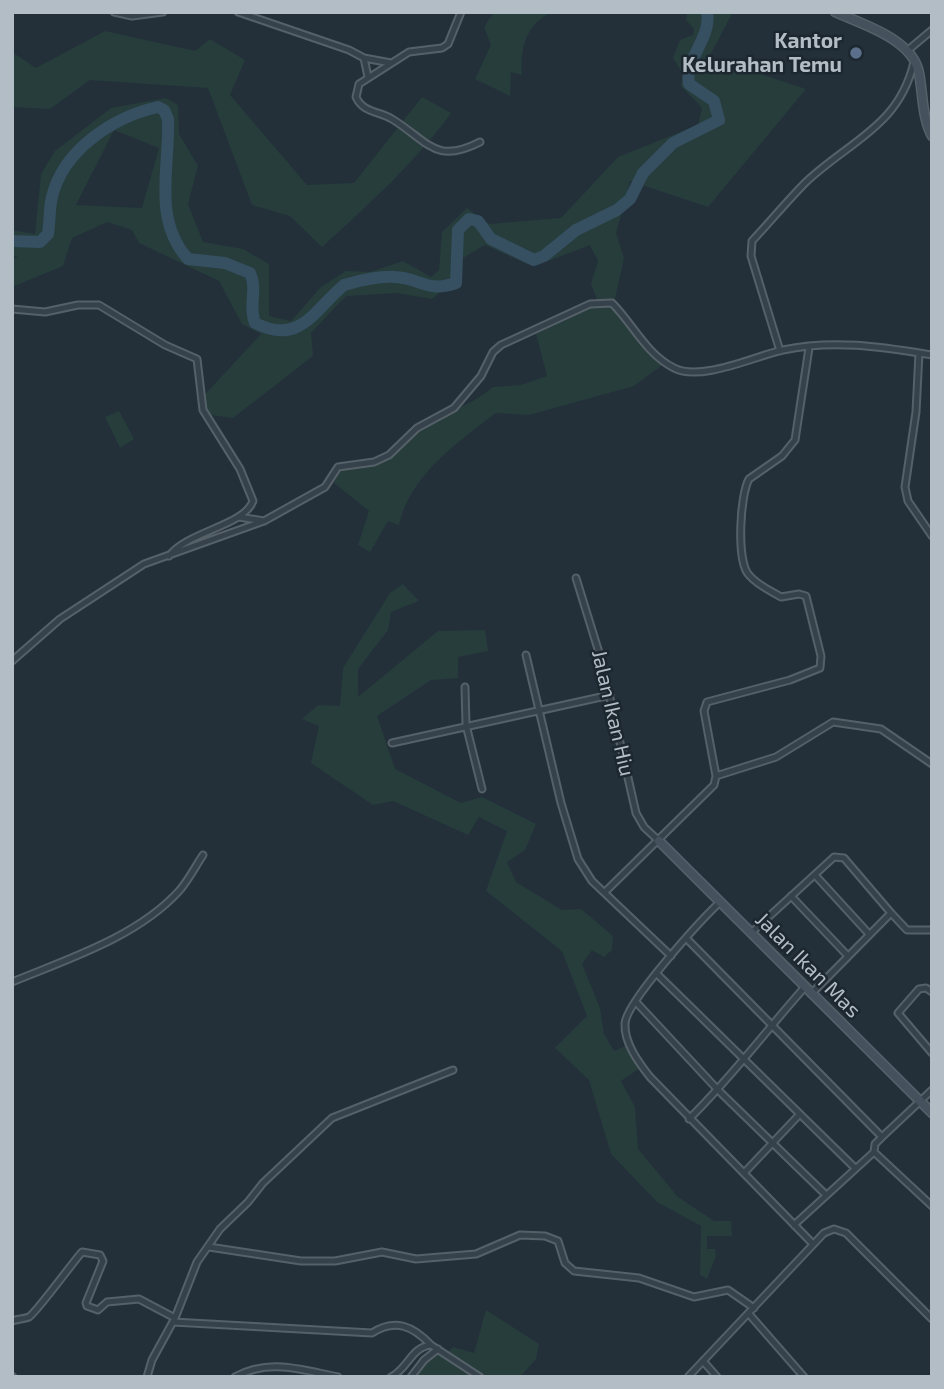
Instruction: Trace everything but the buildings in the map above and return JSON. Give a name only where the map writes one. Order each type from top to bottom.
[{"type":"street","points":[[114,12],[132,16],[163,12]]},
{"type":"street","points":[[238,12],[327,40],[364,58],[391,63]]},
{"type":"street","points":[[461,12],[448,44],[442,48],[409,51],[368,77],[357,89],[360,105],[394,120],[424,144],[452,153],[480,142]]},
{"type":"street","points":[[835,12],[880,32],[907,51],[914,60],[932,136]]},
{"type":"street","points":[[907,51],[932,30]]},
{"type":"street","points":[[364,58],[368,77]]},
{"type":"street","points":[[780,351],[751,256],[752,242],[806,182],[890,115],[906,88],[914,60]]},
{"type":"street","points":[[12,661],[60,618],[144,564],[264,521],[325,486],[338,467],[374,462],[390,455],[417,428],[454,408],[481,376],[493,352],[501,345],[590,304],[612,303],[656,355],[679,370],[722,368],[780,351],[867,344],[932,355]]},
{"type":"street","points":[[12,309],[45,312],[78,305],[99,305],[165,345],[197,359],[203,410],[240,469],[253,500],[247,511],[182,544],[169,556]]},
{"type":"street","points":[[605,892],[712,788],[716,776],[704,710],[707,702],[813,673],[822,664],[806,596],[799,594],[781,597],[754,580],[747,574],[742,549],[742,510],[746,485],[749,478],[786,452],[794,440],[809,348]]},
{"type":"street","points":[[919,353],[916,412],[905,487],[908,501],[932,536]]},
{"type":"street","points":[[238,517],[264,521]]},
{"type":"street","name":"Jalan Ikan Hiu","points":[[576,578],[610,695],[638,820],[659,841]]},
{"type":"street","points":[[526,655],[578,859],[592,881],[671,956]]},
{"type":"street","points":[[464,687],[466,725],[482,789]]},
{"type":"street","points":[[392,743],[610,695]]},
{"type":"street","points":[[716,776],[776,757],[833,722],[881,729],[932,764]]},
{"type":"street","name":"Jalan Ikan Mas","points":[[659,841],[932,1113]]},
{"type":"street","points":[[12,982],[90,948],[156,911],[179,891],[203,855]]},
{"type":"street","points":[[751,933],[834,857],[840,856],[907,930],[932,930]]},
{"type":"street","points":[[814,875],[869,934]]},
{"type":"street","points":[[790,896],[847,955]]},
{"type":"street","points":[[720,902],[657,974],[628,1012],[624,1026],[632,1049],[650,1077],[813,1244]]},
{"type":"street","points":[[689,1119],[746,1060],[771,1026],[891,913]]},
{"type":"street","points":[[686,938],[882,1137]]},
{"type":"street","points":[[657,974],[855,1168]]},
{"type":"street","points":[[932,992],[926,988],[919,989],[898,1013],[932,1053]]},
{"type":"street","points":[[636,1002],[718,1090],[826,1195]]},
{"type":"street","points":[[147,1377],[152,1360],[174,1320],[191,1273],[220,1229],[263,1183],[332,1118],[453,1070]]},
{"type":"street","points":[[794,1225],[874,1152],[875,1144],[932,1090]]},
{"type":"street","points":[[744,1173],[800,1115]]},
{"type":"street","points":[[874,1152],[932,1206]]},
{"type":"street","points":[[688,1377],[813,1244],[834,1229],[846,1233],[932,1318]]},
{"type":"street","points":[[209,1247],[301,1261],[335,1261],[382,1252],[425,1259],[484,1252],[513,1236],[533,1234],[558,1241],[565,1263],[574,1271],[639,1279],[694,1297],[728,1290],[754,1308]]},
{"type":"street","points":[[12,1321],[30,1317],[82,1252],[87,1251],[100,1255],[103,1261],[87,1306],[102,1309],[107,1303],[139,1299],[174,1320],[372,1333],[386,1324],[413,1331],[480,1377]]},
{"type":"street","points":[[749,1314],[804,1377]]},
{"type":"street","points":[[391,1377],[400,1371],[418,1348],[431,1345]]},
{"type":"street","points":[[411,1377],[424,1360],[438,1349]]},
{"type":"street","points":[[703,1361],[717,1377]]},
{"type":"street","points":[[235,1377],[253,1367],[273,1365],[338,1377]]},
{"type":"green space","points":[[494,12],[552,12],[536,23],[526,38],[522,55],[522,75],[511,72],[510,96],[475,79],[491,45],[484,27]]},
{"type":"green space","points":[[687,12],[733,12],[709,57],[806,89],[708,207],[630,181],[616,233],[624,258],[613,308],[634,335],[665,363],[634,386],[529,415],[496,413],[437,461],[413,490],[399,525],[388,521],[370,552],[358,545],[369,511],[334,483],[341,467],[389,456],[426,424],[475,400],[493,387],[521,385],[547,376],[536,334],[599,304],[591,284],[598,261],[590,245],[551,260],[527,264],[485,245],[463,258],[459,277],[432,299],[397,293],[346,296],[311,333],[313,356],[233,418],[203,414],[198,402],[261,334],[242,324],[219,281],[139,243],[132,230],[107,222],[72,238],[63,266],[12,287],[12,259],[18,257],[12,255],[12,230],[35,234],[41,174],[55,151],[111,108],[166,98],[178,105],[179,134],[198,166],[188,204],[203,242],[243,249],[269,264],[269,316],[291,321],[321,287],[346,271],[370,272],[403,261],[431,277],[439,270],[442,232],[467,208],[489,224],[561,218],[618,157],[698,125],[702,108],[681,86],[683,74],[673,58],[680,40],[693,35],[694,29],[686,20]],"holes":[[[114,130],[159,148],[142,208],[76,205]]]},
{"type":"green space","points":[[105,31],[195,51],[210,39],[245,60],[230,95],[307,185],[354,183],[422,97],[451,113],[406,167],[322,247],[290,216],[252,205],[208,88],[90,80],[50,109],[12,107],[12,52],[36,68]]},
{"type":"green space","points":[[119,411],[134,439],[120,448],[105,417]]},
{"type":"green space","points":[[403,584],[419,601],[391,612],[388,630],[358,669],[358,697],[438,631],[485,630],[488,651],[458,657],[458,678],[431,680],[377,716],[395,769],[461,803],[482,797],[536,824],[525,850],[507,862],[516,882],[562,910],[581,909],[613,936],[612,950],[604,957],[592,950],[582,964],[600,1008],[604,1034],[614,1051],[628,1045],[640,1068],[621,1081],[635,1107],[638,1149],[678,1197],[714,1221],[731,1221],[732,1236],[707,1236],[707,1249],[715,1249],[716,1256],[707,1279],[700,1275],[701,1226],[657,1202],[611,1154],[589,1080],[555,1048],[587,1016],[562,951],[486,891],[507,831],[479,817],[468,835],[393,801],[373,805],[311,763],[319,726],[302,719],[318,705],[340,706],[343,668],[390,593]]},
{"type":"green space","points":[[486,1310],[539,1344],[536,1359],[520,1377],[414,1377],[427,1358],[439,1350],[446,1354],[453,1347],[474,1353]]},
{"type":"waterway","points":[[12,241],[40,242],[48,234],[51,202],[58,180],[67,165],[92,138],[124,119],[158,107],[164,110],[168,119],[166,210],[177,243],[188,259],[225,263],[250,273],[255,323],[271,329],[295,328],[315,314],[344,285],[362,280],[395,277],[431,286],[456,283],[458,230],[469,219],[478,221],[491,239],[534,260],[544,256],[576,230],[617,210],[630,199],[643,173],[673,143],[719,120],[714,101],[689,84],[690,66],[706,31],[707,12]]},
{"type":"place","name":"Kantor Kelurahan Temu","points":[[856,53]]}]
